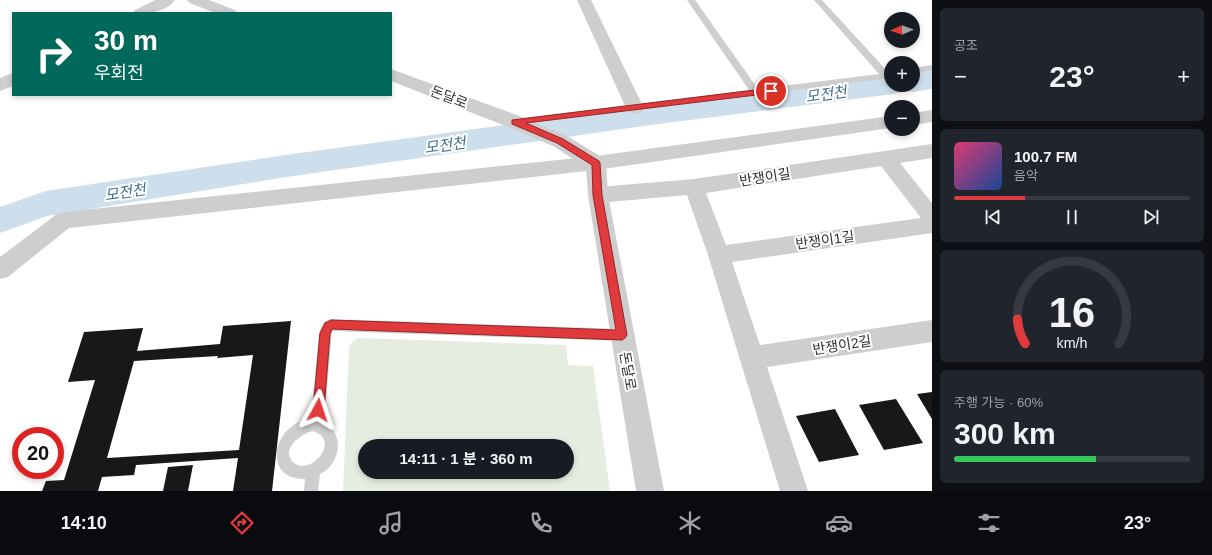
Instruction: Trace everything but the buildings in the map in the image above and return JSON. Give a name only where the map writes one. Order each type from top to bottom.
[{"type":"street","points":[[143,12],[167,0]]},
{"type":"street","points":[[195,0],[227,12]]},
{"type":"street","points":[[584,0],[635,108]]},
{"type":"street","name":"돈달로","points":[[392,74],[560,141],[596,163],[598,195],[650,491]]},
{"type":"street","points":[[0,86],[12,80]]},
{"type":"street","points":[[920,118],[932,116]]},
{"type":"street","points":[[0,270],[64,220],[596,163],[884,123]]},
{"type":"street","name":"반쟁이길","points":[[598,195],[694,188],[932,151]]},
{"type":"street","points":[[886,158],[932,218]]},
{"type":"street","points":[[694,188],[719,255],[794,491]]},
{"type":"street","name":"반쟁이1길","points":[[719,255],[932,225]]},
{"type":"street","name":"반쟁이2길","points":[[752,358],[932,331]]},
{"type":"lane","points":[[691,0],[756,93]]},
{"type":"lane","points":[[818,0],[884,70]]},
{"type":"lane","points":[[920,70],[932,68]]},
{"type":"lane","points":[[515,122],[756,93],[884,76]]},
{"type":"lane","points":[[317,425],[325,333],[328,326],[331,325],[622,335]]},
{"type":"lane","points":[[306,425],[317,425],[327,431],[331,437],[332,445],[328,460],[322,467],[313,473],[300,474],[293,472],[288,467],[284,459],[286,442],[291,434],[298,428],[306,425]]},
{"type":"lane","points":[[311,491],[313,473]]},
{"type":"shaded area","points":[[358,338],[566,345],[568,365],[593,366],[610,491],[343,491],[349,347],[352,342]]},
{"type":"waterway","name":"모전천","points":[[920,82],[932,80]]},
{"type":"waterway","name":"모전천","points":[[0,220],[46,204],[293,165],[651,115],[884,86]]},
{"type":"route","points":[[318,410],[325,333],[328,326],[331,325],[622,335],[598,195],[596,163],[560,141],[515,122],[771,91]]}]
